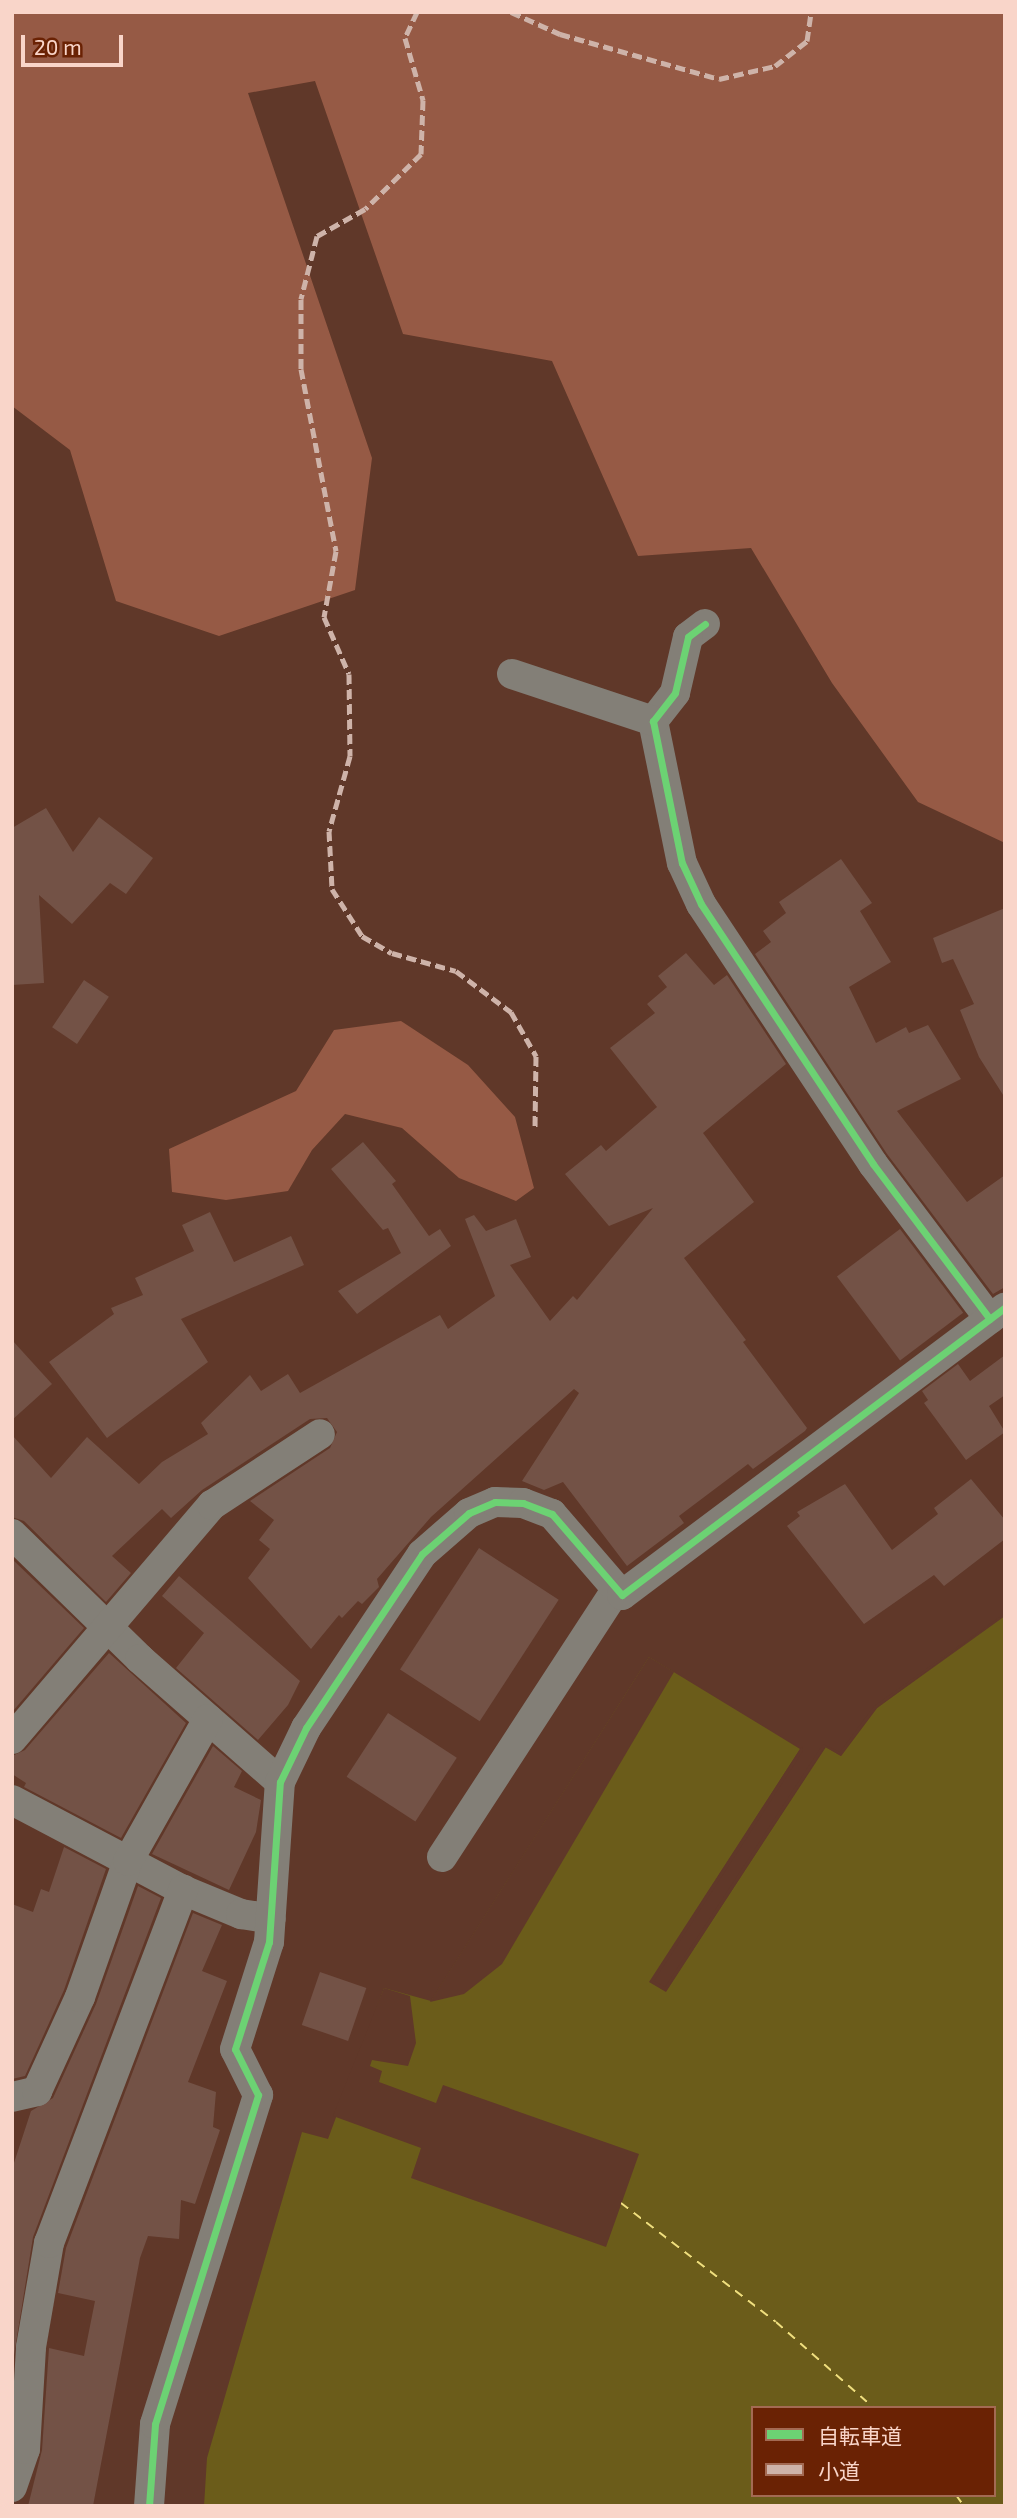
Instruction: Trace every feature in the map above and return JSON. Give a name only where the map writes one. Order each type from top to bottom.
[{"type":"street","points":[[149,2506],[155,2424],[258,2095],[235,2049],[268,1942],[280,1782],[306,1728],[422,1554],[469,1513],[495,1502],[523,1503],[552,1514],[622,1595],[997,1313],[873,1164],[701,904],[682,863],[653,721],[675,693],[688,636],[705,624]]},
{"type":"street","points":[[512,674],[653,721]]},
{"type":"street","points":[[12,1739],[109,1629],[212,1505],[320,1434]]},
{"type":"street","points":[[12,1534],[109,1629],[280,1782]]},
{"type":"street","points":[[442,1857],[617,1589]]},
{"type":"street","points":[[12,2097],[37,2091],[80,1997],[128,1861],[208,1719]]},
{"type":"street","points":[[12,1800],[183,1890],[241,1914],[271,1919]]},
{"type":"street","points":[[12,2487],[25,2449],[31,2347],[48,2243],[183,1890]]},
{"type":"shaded area","points":[[12,12],[1005,12],[1005,843],[918,802],[832,683],[751,548],[638,556],[552,361],[403,334],[315,81],[248,93],[372,458],[355,590],[219,636],[116,601],[70,450],[12,406]]},
{"type":"shaded area","points":[[401,1021],[468,1065],[515,1117],[534,1188],[516,1201],[459,1178],[402,1128],[345,1114],[312,1150],[288,1191],[226,1200],[172,1192],[169,1149],[296,1091],[334,1030]]},
{"type":"shaded area","points":[[1005,1616],[1005,2506],[204,2506],[207,2458],[302,2132],[328,2139],[384,1988],[431,2001],[649,1657],[800,1749],[650,1982],[666,1991],[826,1747],[841,1756],[877,1708]]},
{"type":"pier","points":[[1005,1613],[877,1708],[841,1756],[825,1747],[666,1992],[649,1982],[802,1746],[803,1751],[654,1981],[665,1987],[823,1744],[840,1752],[874,1706]]},
{"type":"pier","points":[[649,1657],[674,1672],[502,1964],[464,1994],[430,2002]]},
{"type":"pier","points":[[384,1988],[410,1996],[416,2043],[408,2066],[372,2060],[370,2066],[382,2071],[379,2082],[436,2103],[443,2085],[639,2154],[606,2247],[411,2178],[421,2148],[333,2116]]},
{"type":"building","points":[[46,808],[73,852],[99,817],[153,858],[126,894],[110,883],[72,924],[39,895],[44,983],[12,985],[12,828]]},
{"type":"building","points":[[841,859],[872,903],[860,911],[891,962],[849,987],[876,1043],[906,1027],[909,1033],[928,1025],[961,1079],[897,1111],[967,1202],[1005,1175],[1005,1287],[993,1294],[887,1154],[755,954],[771,942],[763,931],[786,913],[779,902]]},
{"type":"building","points":[[1005,908],[1005,1098],[979,1057],[960,1010],[974,1004],[953,959],[942,963],[933,938]]},
{"type":"building","points":[[686,953],[714,985],[727,975],[786,1064],[703,1133],[754,1202],[684,1258],[746,1340],[743,1342],[807,1428],[805,1431],[753,1469],[748,1464],[679,1516],[684,1523],[627,1566],[563,1482],[544,1490],[522,1481],[579,1393],[574,1389],[431,1517],[377,1579],[379,1587],[362,1604],[358,1601],[342,1618],[339,1615],[311,1649],[248,1578],[270,1549],[259,1540],[274,1520],[250,1501],[330,1448],[337,1432],[327,1418],[310,1419],[202,1490],[171,1518],[162,1509],[112,1556],[131,1573],[106,1602],[24,1521],[12,1517],[12,1435],[51,1478],[87,1437],[139,1484],[162,1462],[208,1434],[201,1423],[250,1375],[261,1391],[288,1374],[300,1393],[440,1315],[448,1329],[495,1296],[465,1219],[474,1215],[486,1231],[516,1219],[531,1257],[510,1265],[550,1321],[573,1296],[577,1300],[653,1208],[609,1226],[565,1174],[601,1145],[606,1151],[657,1107],[610,1048],[655,1013],[647,1004],[667,987],[658,976]]},
{"type":"building","points":[[84,980],[109,997],[77,1044],[52,1027]]},
{"type":"building","points":[[363,1142],[396,1181],[392,1184],[429,1236],[440,1229],[451,1246],[357,1314],[338,1291],[401,1253],[388,1228],[383,1230],[331,1169]]},
{"type":"building","points":[[210,1212],[234,1262],[291,1236],[304,1265],[181,1319],[208,1362],[107,1438],[49,1362],[114,1314],[111,1308],[143,1295],[135,1278],[194,1251],[182,1225]]},
{"type":"building","points":[[900,1229],[963,1313],[900,1360],[837,1277]]},
{"type":"building","points":[[12,1340],[52,1384],[12,1420]]},
{"type":"building","points":[[1005,1355],[1005,1395],[989,1406],[1005,1432],[966,1460],[924,1403],[928,1400],[922,1391],[958,1364],[970,1381]]},
{"type":"building","points":[[971,1479],[1005,1520],[1005,1539],[944,1586],[934,1575],[864,1624],[787,1526],[800,1516],[797,1512],[845,1484],[892,1550],[938,1514],[934,1508]]},
{"type":"building","points":[[479,1548],[559,1600],[480,1721],[400,1670]]},
{"type":"building","points":[[12,1559],[84,1628],[13,1711],[12,1711]]},
{"type":"building","points":[[179,1576],[300,1681],[288,1705],[258,1740],[176,1668],[204,1633],[162,1596]]},
{"type":"building","points":[[109,1653],[186,1723],[121,1838],[24,1787],[26,1783],[12,1774],[12,1756],[25,1750]]},
{"type":"building","points":[[388,1713],[457,1758],[415,1821],[347,1777]]},
{"type":"building","points":[[213,1746],[242,1771],[234,1787],[261,1800],[256,1832],[229,1890],[152,1854]]},
{"type":"building","points":[[64,1847],[106,1869],[64,1990],[25,2076],[12,2079],[12,1904],[33,1912],[41,1889],[49,1892]]},
{"type":"building","points":[[138,1886],[161,1898],[33,2237],[12,2368],[12,2169],[31,2111],[53,2098],[96,2004]]},
{"type":"building","points":[[193,1913],[222,1925],[202,1971],[227,1981],[188,2082],[216,2092],[213,2127],[220,2130],[195,2204],[181,2200],[179,2239],[148,2236],[140,2258],[93,2506],[28,2506],[42,2450],[49,2348],[84,2356],[95,2301],[58,2293],[66,2248]]},
{"type":"building","points":[[320,1972],[366,1988],[348,2041],[302,2025]]},
{"type":"ferry route","points":[[621,2203],[776,2322],[872,2406]]},
{"type":"ferry route","points":[[957,2497],[964,2506]]},
{"type":"marked path","points":[[417,12],[405,38],[423,100],[421,154],[365,209],[317,236],[301,299],[301,369],[336,551],[324,617],[349,674],[350,756],[329,831],[332,889],[362,936],[392,953],[456,971],[511,1012],[536,1056],[535,1127]]},
{"type":"marked path","points":[[511,12],[560,34],[719,79],[775,66],[807,41],[811,12]]},
{"type":"cycle path","points":[[705,624],[688,637],[675,693],[653,721],[682,863],[701,904],[873,1164],[990,1319]]},
{"type":"cycle path","points":[[149,2506],[155,2424],[258,2095],[235,2049],[269,1942],[280,1782],[306,1728],[422,1554],[469,1513],[495,1502],[523,1503],[552,1514],[622,1595],[1005,1307]]}]
